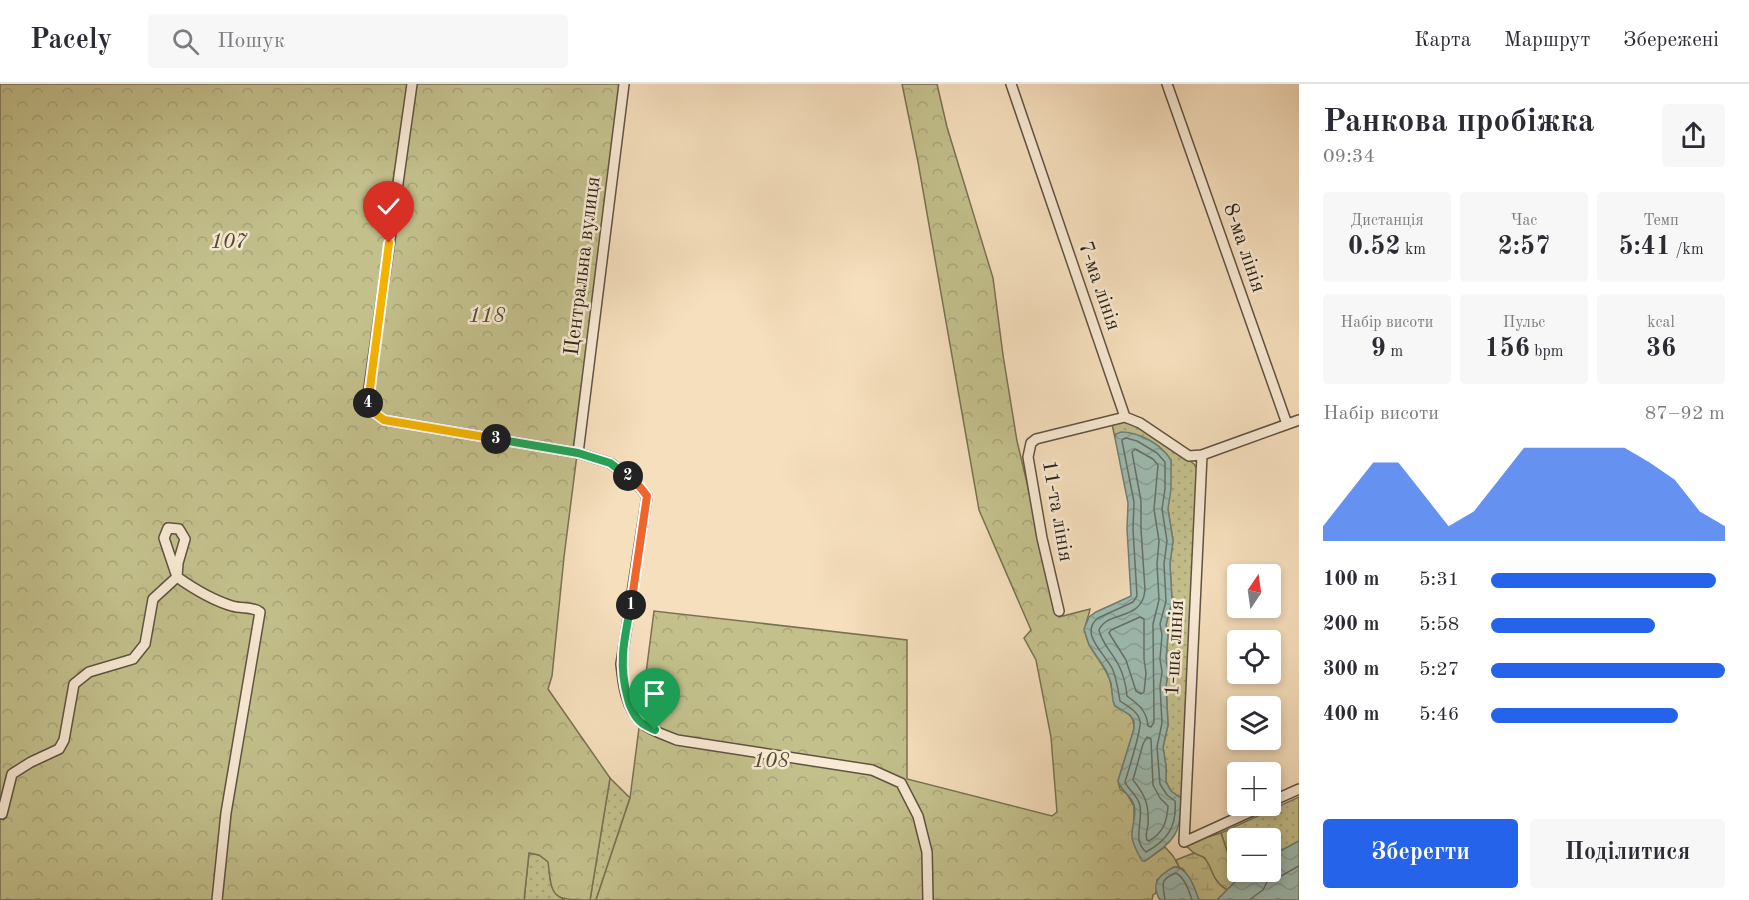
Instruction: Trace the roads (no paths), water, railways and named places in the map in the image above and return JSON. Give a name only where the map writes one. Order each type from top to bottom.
[{"type":"street","points":[[412,84],[367,402],[372,411],[384,420],[578,453],[610,463],[634,480],[647,496],[621,664],[623,682],[630,706],[640,722],[677,740],[872,770],[902,783],[918,816],[927,852],[928,900]]},
{"type":"street","name":"Центральна вулиця","points":[[578,453],[624,84]]},
{"type":"street","name":"7-ма лінія","points":[[1011,84],[1125,417]]},
{"type":"street","name":"8-ма лінія","points":[[1167,84],[1287,424]]},
{"type":"street","points":[[1125,417],[1140,423],[1189,456],[1202,455],[1299,420]]},
{"type":"street","name":"11-та лінія","points":[[1059,611],[1042,538],[1028,457],[1031,443],[1036,439],[1125,417]]},
{"type":"street","name":"1-ша лінія","points":[[1202,455],[1184,842],[1241,816]]},
{"type":"street","points":[[2,814],[12,774],[59,749],[64,740],[74,684],[89,672],[133,659],[145,644],[153,599],[177,577],[220,603],[237,608],[254,608],[260,612],[226,813],[217,900]]},
{"type":"street","points":[[1281,797],[1299,789]]},
{"type":"water","points":[[1121,432],[1135,434],[1149,440],[1162,449],[1171,460],[1168,509],[1173,541],[1170,564],[1172,601],[1166,625],[1168,634],[1166,686],[1168,725],[1163,747],[1166,782],[1171,791],[1182,799],[1179,822],[1174,836],[1163,848],[1145,861],[1142,861],[1132,837],[1134,805],[1118,781],[1134,729],[1134,721],[1130,715],[1115,706],[1106,670],[1089,645],[1084,629],[1089,617],[1096,612],[1131,596],[1127,529],[1128,503],[1115,438],[1116,434]]},
{"type":"water","points":[[1299,841],[1299,900],[1217,900],[1235,882],[1281,882],[1281,851]]},
{"type":"water","points":[[1174,867],[1187,874],[1199,900],[1160,900],[1156,884],[1160,876]]},
{"type":"park label","name":"107","points":[[229,242]]},
{"type":"park label","name":"118","points":[[487,316]]},
{"type":"park label","name":"108","points":[[771,761]]}]
